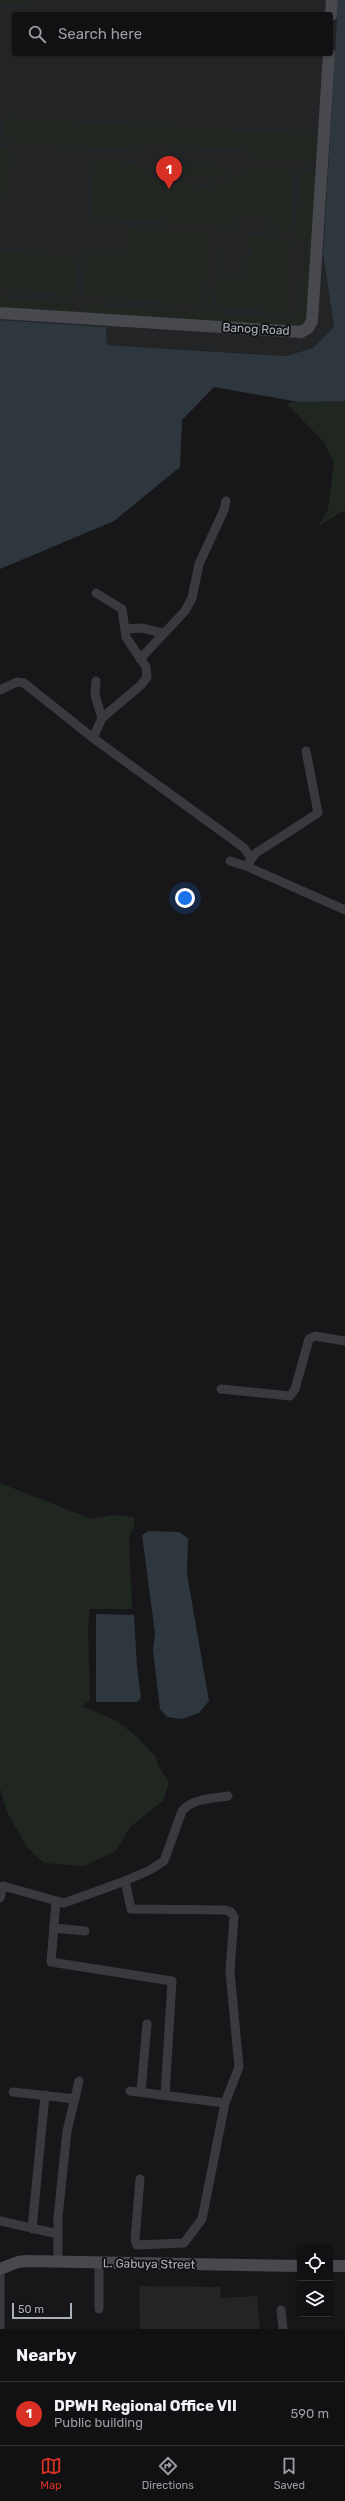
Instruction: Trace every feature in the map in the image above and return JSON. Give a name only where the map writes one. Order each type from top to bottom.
[{"type":"street","points":[[331,12],[332,0]]},
{"type":"street","name":"Banog Road","points":[[0,313],[301,332],[308,328],[312,321],[329,56]]},
{"type":"street","points":[[140,659],[163,632],[182,617],[192,598],[199,564],[224,510],[226,500]]},
{"type":"street","points":[[93,738],[102,718],[141,685],[147,677],[146,667],[126,637],[122,609],[96,593]]},
{"type":"street","points":[[126,629],[141,628],[163,632]]},
{"type":"street","points":[[96,681],[95,695],[102,718]]},
{"type":"street","points":[[0,690],[17,682],[24,683],[93,738],[244,848],[249,862]]},
{"type":"street","points":[[249,862],[318,813],[306,751]]},
{"type":"street","points":[[230,862],[249,862],[345,910]]},
{"type":"street","points":[[221,1389],[290,1396],[295,1390],[309,1339],[315,1336],[345,1341]]},
{"type":"street","points":[[0,1898],[3,1886],[56,1901],[70,1901],[125,1881],[154,1868],[164,1861],[182,1811],[188,1806],[196,1801],[228,1796]]},
{"type":"street","points":[[125,1881],[131,1909],[225,1910],[232,1912],[234,1918],[230,1971],[239,2058],[237,2076],[226,2103],[202,2219],[183,2244],[159,2244],[155,2246],[137,2245],[135,2240],[140,2179]]},
{"type":"street","points":[[56,1901],[51,1962],[147,1979],[171,1980],[165,2096]]},
{"type":"street","points":[[54,1928],[85,1930]]},
{"type":"street","points":[[141,2092],[147,2024]]},
{"type":"street","points":[[58,2262],[58,2234],[68,2131],[79,2081]]},
{"type":"street","points":[[130,2091],[226,2103]]},
{"type":"street","points":[[13,2092],[75,2099]]},
{"type":"street","points":[[32,2229],[45,2095]]},
{"type":"street","points":[[0,2221],[58,2234]]},
{"type":"street","points":[[155,2246],[156,2264]]},
{"type":"street","name":"L. Gabuya Street","points":[[0,2269],[18,2262],[297,2266]]},
{"type":"street","points":[[99,2263],[99,2308]]},
{"type":"street","points":[[333,2266],[345,2266]]},
{"type":"street","points":[[0,2269],[0,2329]]},
{"type":"street","points":[[281,2310],[283,2329]]},
{"type":"shaded area","points":[[0,0],[338,0],[323,254],[334,327],[313,348],[287,356],[106,345],[106,327],[0,320]]},
{"type":"shaded area","points":[[0,0],[31,0],[31,6],[0,3]]},
{"type":"shaded area","points":[[338,0],[345,0],[345,401],[299,402],[214,387],[182,420],[180,467],[114,521],[0,569],[0,320],[106,327],[107,345],[286,356],[313,348],[334,327],[323,254]]},
{"type":"shaded area","points":[[5,119],[318,135],[317,158],[312,161],[252,157],[252,150],[142,143],[141,150],[4,141]]},
{"type":"shaded area","points":[[0,149],[9,149],[8,198],[0,197]]},
{"type":"shaded area","points":[[94,161],[132,163],[169,188],[170,184],[211,188],[211,191],[253,168],[293,169],[291,231],[271,229],[271,217],[238,215],[237,226],[91,217]]},
{"type":"shaded area","points":[[155,163],[234,169],[216,177],[169,174]]},
{"type":"shaded area","points":[[300,171],[316,172],[309,318],[303,325],[296,327],[82,315],[82,305],[291,319],[293,311],[302,312],[306,239],[297,239]]},
{"type":"shaded area","points":[[128,229],[208,234],[205,295],[198,305],[84,295],[86,254],[128,255]]},
{"type":"shaded area","points":[[248,236],[289,240],[286,312],[220,306],[215,292],[219,252],[221,252],[220,277],[247,279],[247,259],[252,259],[253,245],[247,244]]},
{"type":"shaded area","points":[[0,251],[77,258],[74,295],[0,288]]},
{"type":"shaded area","points":[[209,293],[217,310],[198,309]]},
{"type":"shaded area","points":[[0,298],[72,303],[71,315],[0,310]]},
{"type":"shaded area","points":[[345,399],[345,510],[318,526],[328,510],[334,462],[323,441],[286,403]]},
{"type":"shaded area","points":[[0,1483],[91,1519],[113,1515],[134,1517],[134,1527],[129,1537],[132,1609],[90,1609],[88,1627],[90,1701],[81,1706],[115,1720],[136,1736],[156,1757],[159,1767],[169,1782],[163,1801],[130,1827],[116,1851],[84,1866],[44,1863],[27,1847],[8,1814],[0,1788]]},
{"type":"shaded area","points":[[149,1531],[179,1532],[188,1538],[187,1574],[209,1701],[199,1713],[182,1719],[167,1717],[160,1709],[153,1650],[155,1633],[142,1535]]},
{"type":"shaded area","points":[[96,1614],[134,1615],[137,1667],[141,1698],[137,1702],[96,1702]]},
{"type":"shaded area","points":[[139,2286],[220,2287],[221,2298],[257,2296],[260,2329],[140,2329]]},
{"type":"place","name":"DPWH Regional Office VII","points":[[169,189]]}]
